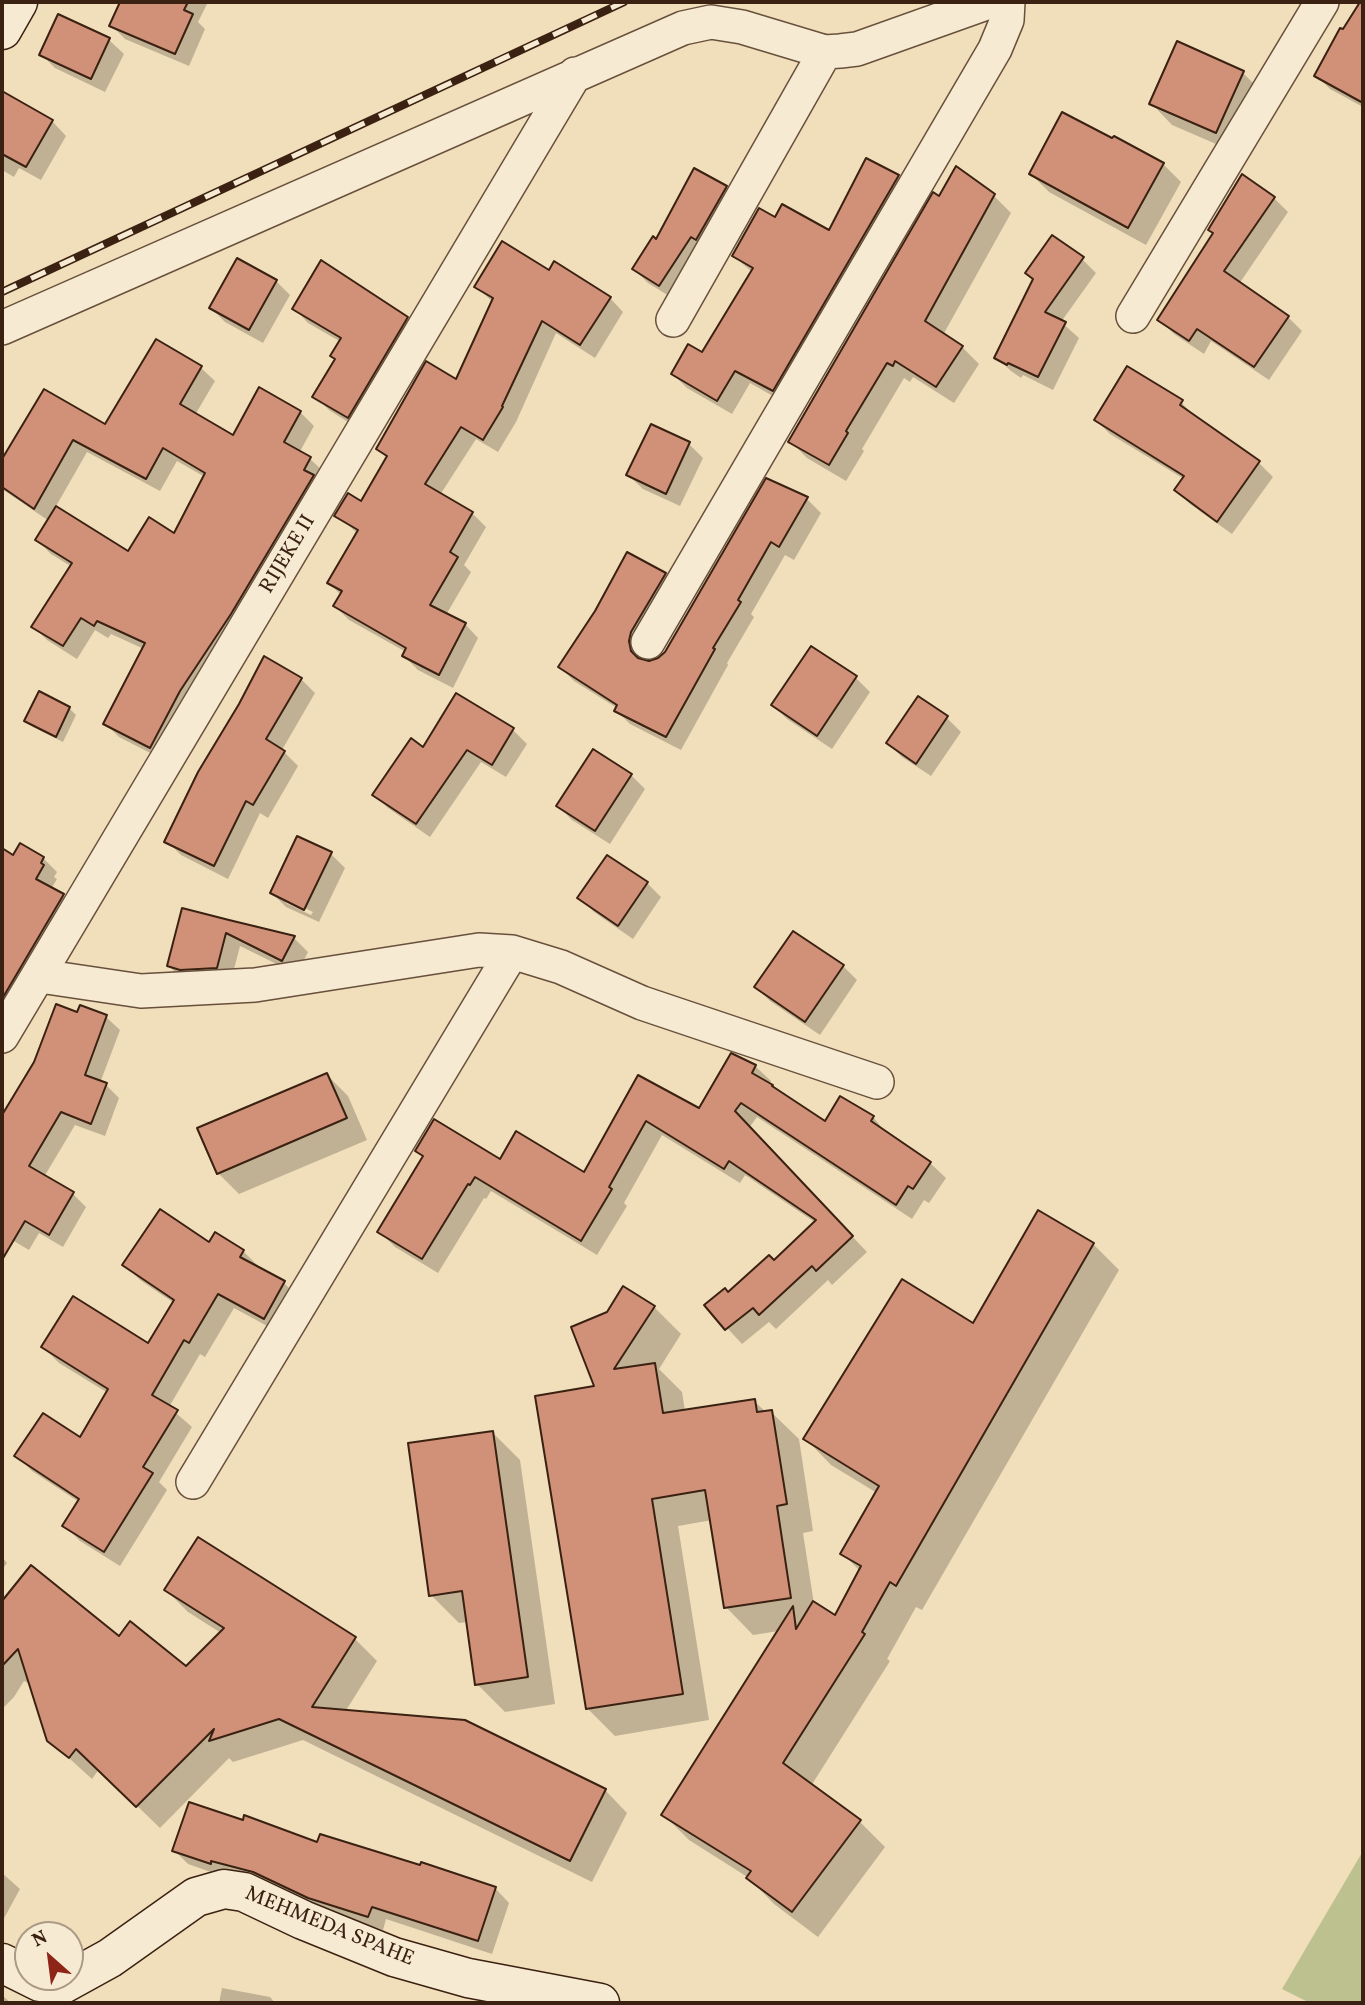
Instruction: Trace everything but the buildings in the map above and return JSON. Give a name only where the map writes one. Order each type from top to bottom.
[{"type":"street","points":[[2,30],[18,2]]},
{"type":"street","points":[[2,328],[683,28],[711,22],[742,27],[825,52],[857,49],[989,2]]},
{"type":"street","points":[[648,642],[995,49],[1007,20],[1008,2]]},
{"type":"street","points":[[1133,316],[1322,2]]},
{"type":"street","points":[[673,320],[825,52]]},
{"type":"street","name":"RIJEKE II","points":[[2,1036],[575,74]]},
{"type":"street","points":[[40,976],[141,991],[255,985],[479,950],[512,952],[561,967],[642,1003],[877,1082]]},
{"type":"street","points":[[193,1482],[512,952]]},
{"type":"street","name":"MEHMEDA SPAHE","points":[[2,1963],[60,1994],[197,1898],[224,1889],[244,1892],[303,1920],[394,1957],[468,1978],[600,2003]]},
{"type":"green space","points":[[1363,1851],[1363,2003],[1310,2003],[1282,1989]]},
{"type":"railway","points":[[2,292],[624,2]]}]
